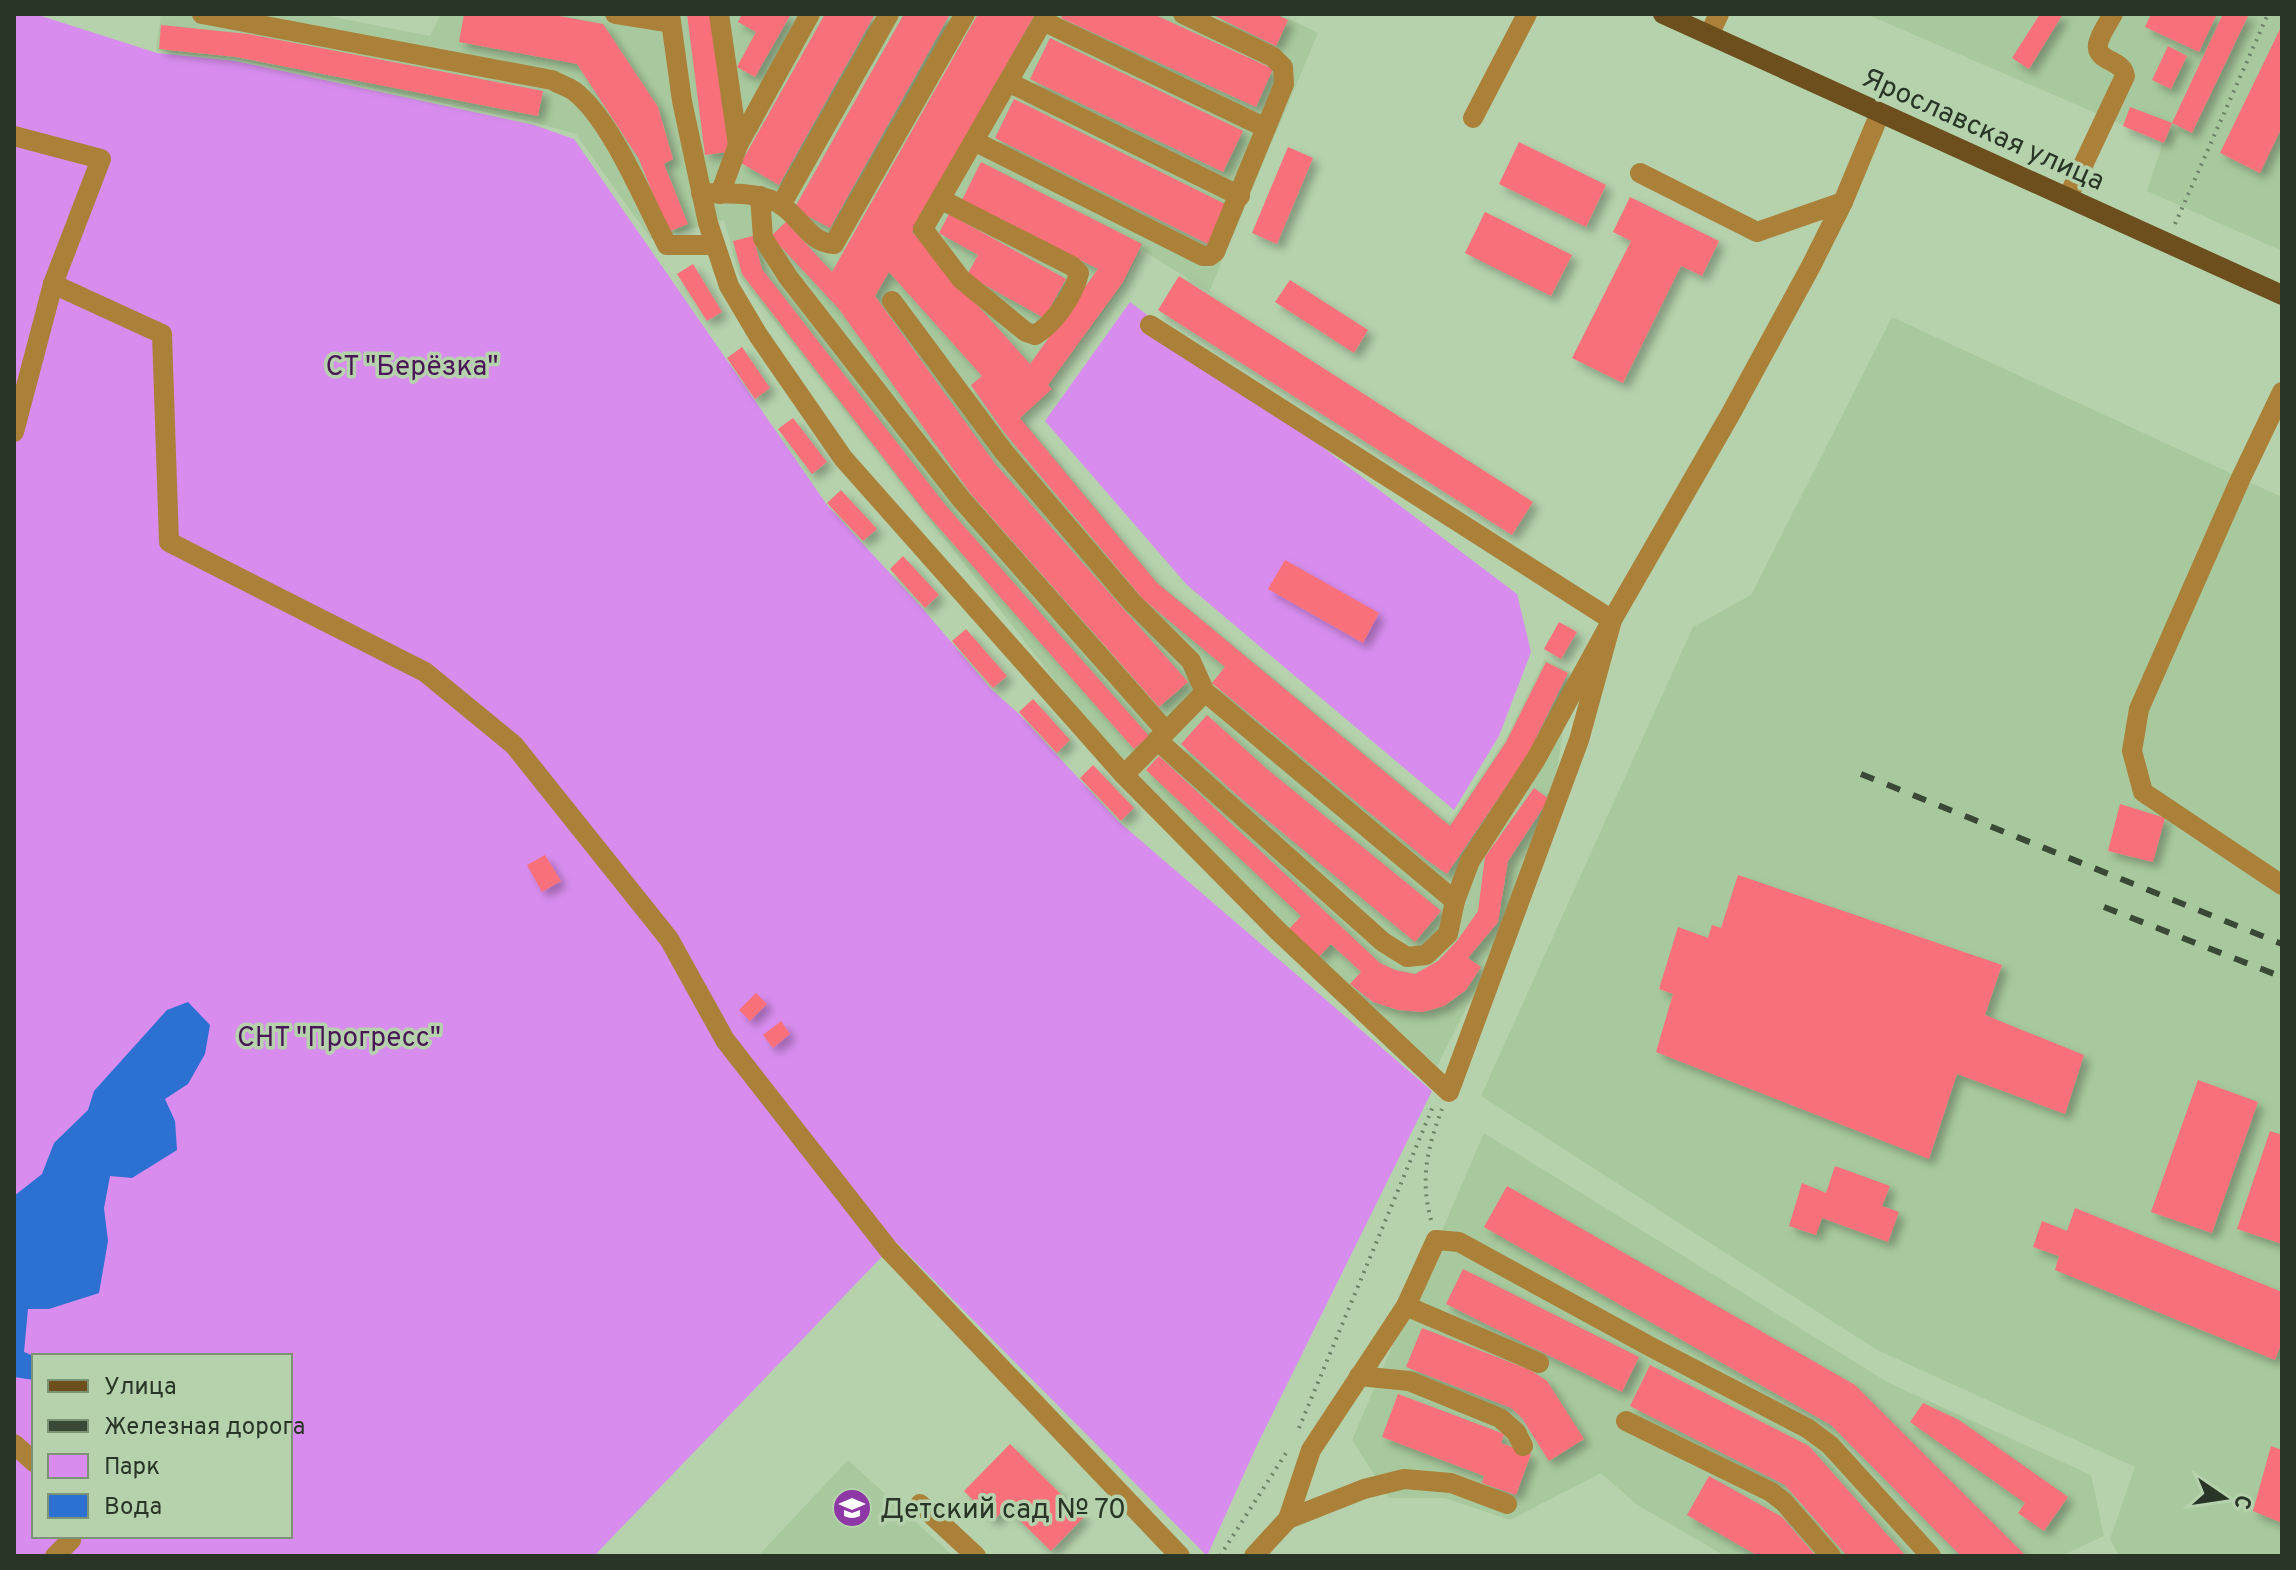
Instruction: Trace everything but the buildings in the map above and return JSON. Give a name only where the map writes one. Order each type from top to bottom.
[{"type":"main road","name":"Ярославская улица","points":[[1663,14],[2282,295]]},
{"type":"lane","points":[[202,14],[552,80],[574,91],[595,114],[614,143],[667,245],[715,245]]},
{"type":"lane","points":[[615,14],[671,19],[682,101],[711,193],[715,245],[729,286],[758,335],[843,458],[1124,775],[1277,930],[1445,1088],[1579,740],[1612,620]]},
{"type":"lane","points":[[719,14],[738,145]]},
{"type":"lane","points":[[722,36],[733,14]]},
{"type":"lane","points":[[711,193],[810,14]]},
{"type":"lane","points":[[781,205],[889,14]]},
{"type":"lane","points":[[711,193],[760,196],[781,205],[814,237],[825,244],[834,244],[965,14]]},
{"type":"lane","points":[[974,141],[1203,256],[1210,256],[1215,252],[1240,196],[1284,84],[1283,67],[1273,57],[1183,14]]},
{"type":"lane","points":[[1473,118],[1527,14]]},
{"type":"lane","points":[[1709,35],[1719,14]]},
{"type":"lane","points":[[2068,197],[2125,76],[2120,64],[2102,55],[2098,49],[2113,14]]},
{"type":"lane","points":[[940,199],[1072,266],[1079,273],[1076,284],[1046,328],[1035,335],[1026,332],[961,279],[923,229],[940,199],[1045,18],[1266,128]]},
{"type":"lane","points":[[1008,82],[1240,196]]},
{"type":"lane","points":[[760,196],[763,238],[788,277],[961,499],[1161,735],[1383,942],[1407,957],[1426,955],[1448,934],[1455,901],[1470,861],[1536,759],[1737,402],[1843,202],[1880,113]]},
{"type":"lane","points":[[14,136],[101,159],[53,284],[14,432]]},
{"type":"lane","points":[[1640,173],[1757,232],[1843,202]]},
{"type":"lane","points":[[53,284],[162,334],[169,542],[425,672],[514,745],[669,939],[725,1040],[889,1250],[1180,1556]]},
{"type":"lane","points":[[892,301],[1004,452],[1131,601],[1191,661],[1205,692],[1455,901]]},
{"type":"lane","points":[[1150,325],[1612,620]]},
{"type":"lane","points":[[2282,392],[2139,709],[2132,751],[2143,792],[2282,885]]},
{"type":"lane","points":[[1124,775],[1205,692]]},
{"type":"lane","points":[[1254,1556],[1288,1519],[1311,1450],[1406,1306],[1436,1240],[1459,1242],[1807,1428],[1830,1445],[1931,1556]]},
{"type":"lane","points":[[1406,1306],[1539,1363]]},
{"type":"lane","points":[[1359,1376],[1409,1381],[1500,1418],[1516,1432],[1523,1446]]},
{"type":"lane","points":[[1626,1421],[1771,1492],[1784,1502],[1831,1556]]},
{"type":"lane","points":[[14,1444],[32,1460]]},
{"type":"lane","points":[[1288,1519],[1364,1489],[1404,1479],[1451,1483],[1507,1504]]},
{"type":"lane","points":[[920,1504],[976,1556]]},
{"type":"lane","points":[[55,1556],[70,1538]]},
{"type":"path","points":[[2168,241],[2268,14]]},
{"type":"path","points":[[1436,1240],[1424,1192],[1430,1141],[1445,1088]]},
{"type":"path","points":[[1299,1428],[1445,1088]]},
{"type":"path","points":[[1220,1556],[1293,1443]]},
{"type":"shaded area","points":[[161,14],[318,14],[430,36],[441,14],[1278,14],[1318,33],[1209,292],[1141,249],[1124,284],[1050,384],[1054,389],[1022,418],[1157,582],[1449,823],[1505,740],[1545,659],[1571,673],[1553,800],[1484,974],[1437,1066],[1288,929],[1128,774],[739,275],[724,220],[651,239],[576,134],[533,122],[235,59],[156,51]]},
{"type":"shaded area","points":[[1866,14],[2282,14],[2282,251],[2147,191],[2163,142]]},
{"type":"shaded area","points":[[1892,317],[2282,497],[2282,1556],[2119,1556],[2110,1539],[2135,1467],[1877,1350],[1481,1096],[1693,627],[1751,595]]},
{"type":"shaded area","points":[[1484,1133],[1889,1383],[2091,1475],[2104,1536],[2061,1556],[1725,1556],[1636,1504],[1601,1473],[1510,1520],[1445,1498],[1389,1498],[1352,1440]]},
{"type":"shaded area","name":"Детский сад № 70","points":[[848,1460],[953,1556],[758,1556]]},
{"type":"green space","points":[[14,14],[35,14],[157,53],[235,61],[534,125],[574,139],[827,505],[923,609],[991,689],[1018,713],[1118,821],[1432,1091],[1258,1443],[1207,1556],[896,1242],[594,1556],[14,1556]]},
{"type":"green space","points":[[1130,302],[1517,594],[1531,652],[1499,736],[1454,810],[1187,585],[1045,421]]},
{"type":"water","points":[[188,1002],[210,1025],[205,1054],[188,1084],[165,1099],[175,1121],[177,1150],[132,1178],[110,1176],[104,1208],[108,1241],[99,1293],[49,1309],[28,1309],[24,1352],[32,1355],[32,1380],[14,1377],[14,1196],[42,1174],[54,1143],[88,1110],[94,1091],[167,1010]]},
{"type":"railway","points":[[1861,774],[2282,944]]},
{"type":"railway","points":[[2104,907],[2282,977]]},
{"type":"place","name":"Детский сад № 70","points":[[852,1508]]},
{"type":"park label","name":"СТ \"Берёзка\"","points":[[412,365]]},
{"type":"park label","name":"СНТ \"Прогресс\"","points":[[339,1036]]}]
